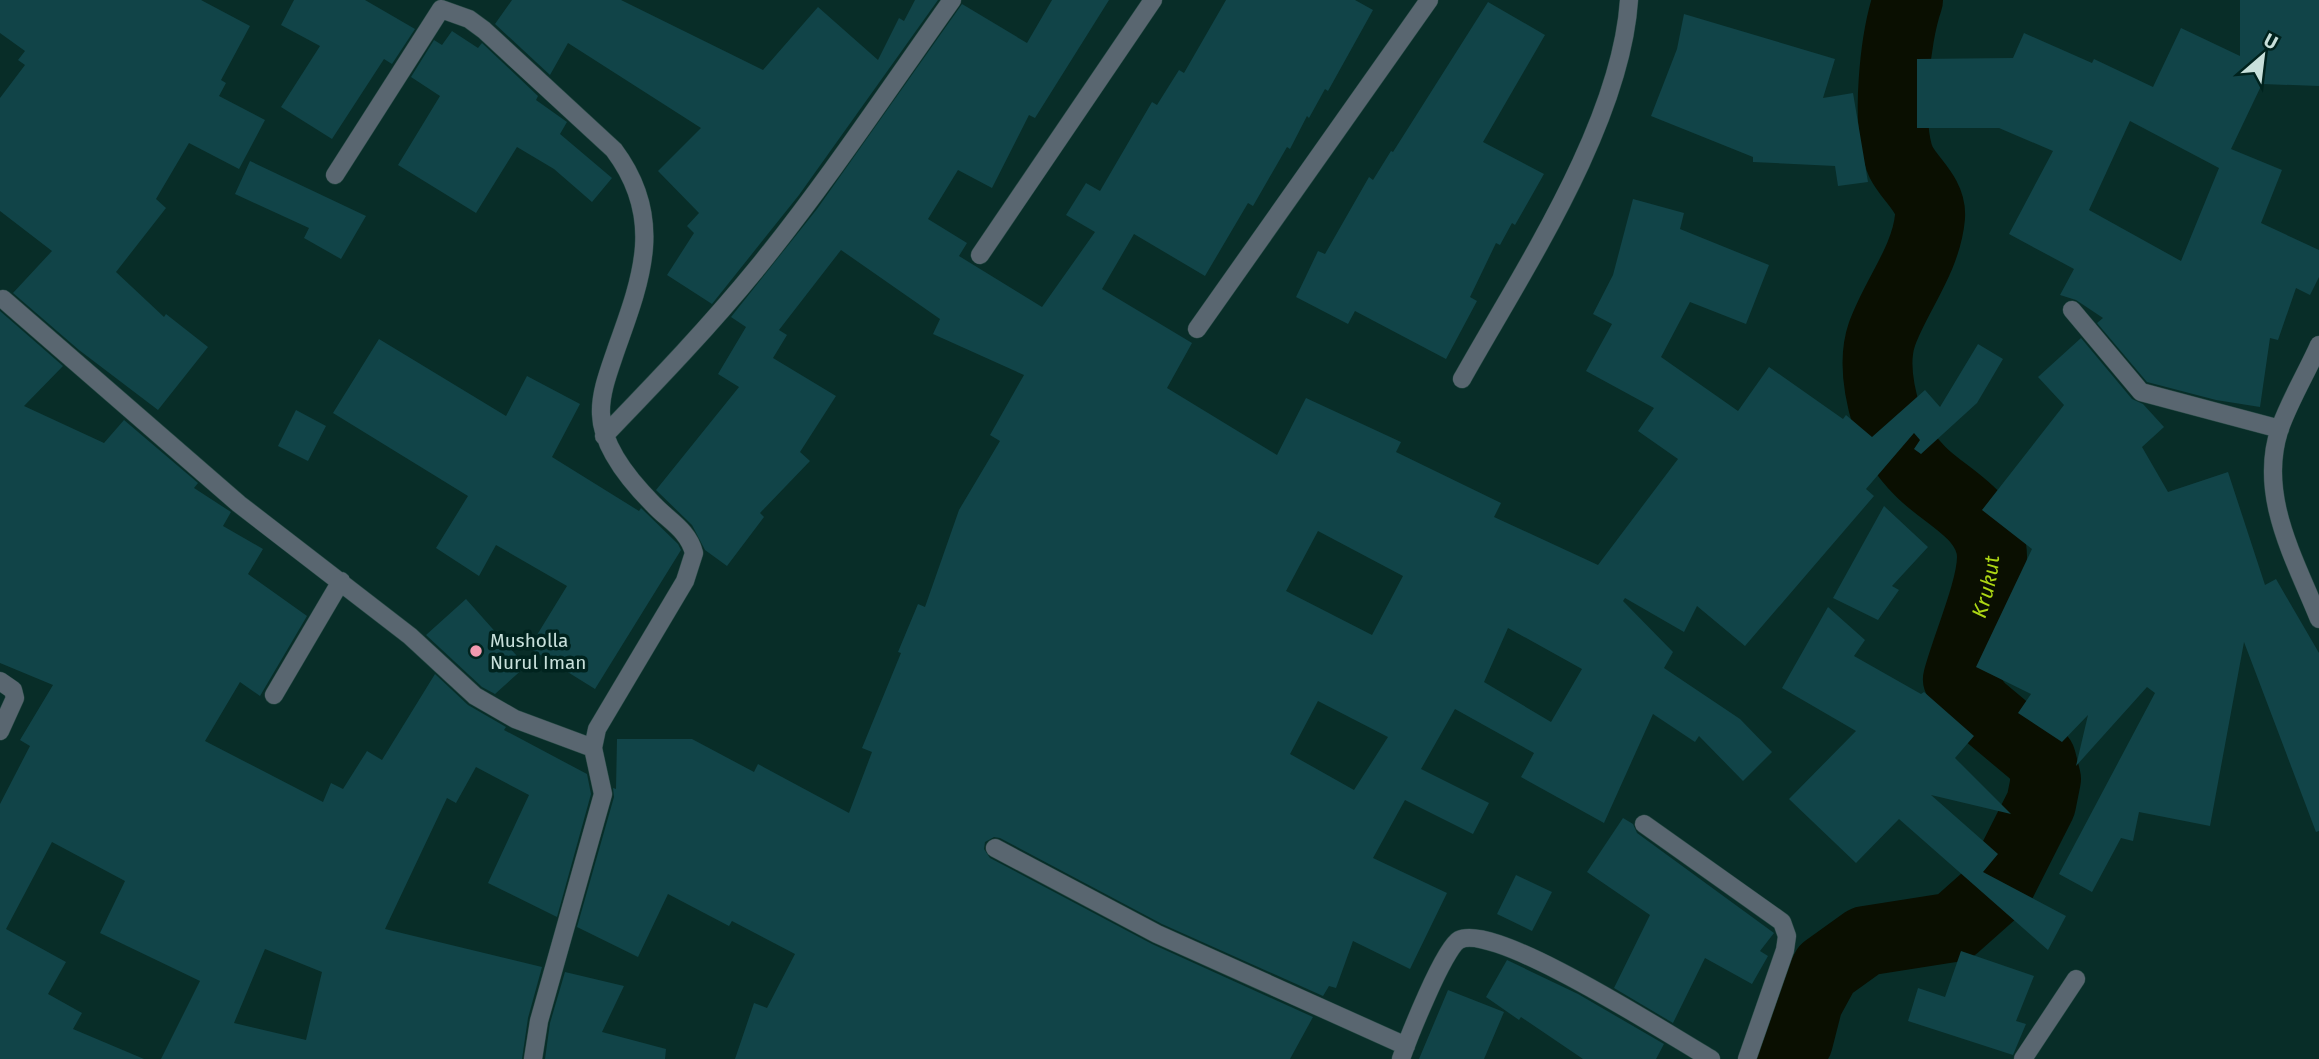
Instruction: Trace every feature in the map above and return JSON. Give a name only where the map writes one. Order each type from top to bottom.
[{"type":"street","points":[[604,436],[688,350],[759,266],[845,152],[952,0]]},
{"type":"street","points":[[980,255],[1153,0]]},
{"type":"street","points":[[1197,329],[1429,0]]},
{"type":"street","points":[[1462,379],[1569,189],[1605,101],[1621,50],[1629,0]]},
{"type":"street","points":[[335,175],[441,9],[470,19],[601,137],[631,172],[646,219],[640,272],[603,390],[600,413],[604,436],[639,488],[685,532],[694,553],[685,581],[597,729],[593,748],[603,794],[540,1021],[533,1059]]},
{"type":"street","points":[[3,299],[239,504],[410,636],[475,696],[515,719],[593,748]]},
{"type":"street","points":[[2072,310],[2141,392],[2280,429]]},
{"type":"street","points":[[2319,345],[2280,429],[2274,462],[2278,519],[2319,619]]},
{"type":"street","points":[[274,695],[341,581]]},
{"type":"street","points":[[0,681],[13,690],[15,698],[0,732]]},
{"type":"street","points":[[1644,824],[1782,922],[1787,936],[1785,950],[1747,1059]]},
{"type":"street","points":[[995,848],[1157,934],[1403,1053],[1449,947],[1458,940],[1478,937],[1494,940],[1553,967],[1711,1059]]},
{"type":"street","points":[[2022,1059],[2077,979]]},
{"type":"building","points":[[0,0],[201,0],[250,26],[221,80],[226,83],[219,96],[265,120],[239,169],[189,143],[156,199],[166,208],[116,272],[164,317],[166,314],[208,347],[158,410],[79,350],[13,293],[52,251],[0,211],[0,98],[25,65],[18,60],[25,51],[0,33]]},
{"type":"building","points":[[294,0],[365,0],[415,29],[392,64],[384,59],[332,139],[281,107],[320,46],[281,25]]},
{"type":"building","points":[[512,0],[621,0],[763,70],[818,7],[878,60],[899,18],[904,21],[915,0],[938,0],[799,195],[712,304],[667,275],[694,233],[687,226],[699,213],[658,171],[701,128],[568,43],[550,75],[495,24]]},
{"type":"building","points":[[1052,0],[1109,0],[1035,118],[1029,115],[992,188],[958,170],[928,219],[967,243],[959,256],[1042,307],[1095,232],[1066,215],[1086,183],[1100,191],[1152,102],[1157,105],[1179,70],[1184,73],[1226,0],[1355,0],[1373,10],[1328,91],[1325,89],[1309,118],[1307,116],[1290,149],[1287,147],[1253,206],[1248,203],[1205,276],[1134,234],[1102,289],[1192,343],[1167,388],[1277,455],[1306,398],[1401,442],[1396,452],[1501,503],[1494,517],[1598,565],[1678,459],[1638,431],[1654,408],[1586,371],[1612,324],[1593,314],[1613,275],[1633,199],[1684,213],[1680,229],[1769,265],[1746,324],[1690,302],[1661,357],[1738,411],[1769,367],[1843,419],[1846,415],[1872,437],[1925,390],[1940,407],[1978,344],[2003,359],[1977,403],[1921,454],[1914,449],[1920,440],[1914,433],[1866,489],[1874,496],[1745,646],[1697,606],[1684,632],[1625,598],[1623,601],[1673,652],[1664,668],[1740,719],[1772,752],[1743,781],[1699,736],[1695,742],[1653,714],[1604,823],[1521,777],[1534,753],[1455,709],[1421,769],[1489,803],[1473,834],[1405,800],[1373,858],[1447,893],[1410,969],[1353,941],[1336,988],[1329,986],[1323,996],[1162,924],[1000,838],[994,837],[985,842],[984,849],[990,858],[1152,944],[1313,1017],[1290,1059],[735,1059],[754,1003],[767,1008],[795,954],[732,921],[729,926],[668,894],[638,957],[577,927],[614,797],[613,788],[616,789],[617,739],[692,739],[754,772],[758,764],[849,813],[872,752],[862,748],[901,653],[898,652],[918,604],[925,607],[959,510],[1000,441],[990,435],[1024,375],[933,334],[940,319],[841,250],[779,330],[787,335],[773,358],[836,396],[800,452],[810,461],[760,513],[764,517],[727,566],[705,550],[692,525],[656,490],[739,387],[718,374],[746,327],[731,317],[817,209],[962,4],[1027,43]],"holes":[[[1318,531],[1403,576],[1372,635],[1286,591]],[[1508,628],[1582,669],[1551,722],[1484,682]],[[1318,701],[1388,737],[1354,790],[1290,754]]]},
{"type":"building","points":[[2240,0],[2319,0],[2319,86],[2262,84],[2231,149],[2282,170],[2261,223],[2319,250],[2319,277],[2310,295],[2296,288],[2278,340],[2270,338],[2260,407],[2216,400],[2147,382],[2097,323],[2103,318],[2076,300],[2060,295],[2074,269],[2009,234],[2053,151],[1999,128],[1917,128],[1917,59],[2013,58],[2024,33],[2092,63],[2094,59],[2153,87],[2181,28],[2240,56]],"holes":[[[2130,121],[2219,168],[2181,261],[2089,210]]]},
{"type":"building","points":[[1488,2],[1545,35],[1483,142],[1544,174],[1515,225],[1512,223],[1500,245],[1496,243],[1470,297],[1477,301],[1446,359],[1355,311],[1348,324],[1296,297],[1318,251],[1325,254],[1369,177],[1373,180],[1391,151],[1393,152]]},
{"type":"building","points":[[1684,14],[1835,59],[1823,98],[1853,93],[1868,182],[1838,186],[1835,166],[1753,162],[1753,157],[1651,116],[1677,49]]},
{"type":"building","points":[[452,31],[478,48],[482,43],[538,96],[536,100],[567,122],[560,134],[612,178],[592,202],[554,169],[517,147],[476,213],[398,165],[440,96],[411,77],[434,40],[442,45]]},
{"type":"building","points":[[250,161],[366,216],[341,259],[304,238],[309,228],[235,194]]},
{"type":"building","points":[[0,311],[63,366],[24,406],[104,443],[124,420],[198,483],[194,488],[231,512],[223,526],[263,549],[248,574],[307,616],[260,696],[240,682],[205,741],[323,802],[331,783],[343,789],[367,751],[382,760],[435,674],[468,705],[506,727],[504,730],[587,774],[591,794],[557,917],[488,883],[529,795],[476,767],[456,803],[447,798],[385,929],[542,967],[528,1018],[522,1059],[161,1059],[200,981],[100,933],[125,881],[52,842],[6,929],[66,962],[48,994],[82,1013],[73,1029],[144,1059],[0,1059],[0,804],[30,746],[20,740],[53,685],[0,663]],"holes":[[[265,949],[322,972],[306,1040],[234,1023]]]},
{"type":"building","points":[[2081,338],[2132,399],[2143,404],[2164,427],[2142,447],[2168,492],[2228,472],[2265,585],[2276,579],[2319,653],[2319,831],[2316,832],[2244,642],[2210,826],[2139,812],[2133,841],[2121,838],[2092,892],[2059,874],[2155,693],[2147,687],[2076,766],[2088,715],[2062,742],[2018,713],[2031,694],[1976,667],[2032,549],[1982,510],[2064,405],[2038,377]]},
{"type":"building","points":[[379,339],[506,416],[527,376],[580,404],[552,457],[639,511],[641,508],[678,544],[681,550],[595,689],[529,648],[567,586],[496,545],[479,576],[436,548],[468,496],[333,413]]},
{"type":"building","points":[[296,410],[326,426],[308,461],[278,446]]},
{"type":"building","points":[[1884,506],[1928,547],[1892,586],[1899,590],[1878,620],[1833,598]]},
{"type":"building","name":"Musholla Nurul Iman","points":[[466,599],[526,666],[495,694],[482,687],[426,635]]},
{"type":"building","points":[[1828,607],[1865,640],[1854,656],[1921,694],[1924,692],[1974,736],[1955,758],[2011,814],[1931,795],[1998,854],[1983,872],[2066,916],[2048,950],[1899,819],[1856,863],[1789,799],[1856,731],[1782,688]]},
{"type":"building","points":[[1623,818],[1633,824],[1637,833],[1774,933],[1760,951],[1768,956],[1752,984],[1705,958],[1673,1023],[1614,988],[1650,915],[1587,872]]},
{"type":"building","points":[[1516,875],[1552,892],[1532,931],[1497,914]]},
{"type":"building","points":[[1961,951],[2034,976],[2016,1021],[2026,1024],[2013,1055],[1908,1021],[1918,988],[1945,997]]},
{"type":"building","points":[[1507,960],[1578,994],[1664,1044],[1656,1059],[1583,1059],[1521,1017],[1519,1020],[1486,997]]},
{"type":"building","points":[[565,972],[624,986],[602,1032],[666,1049],[665,1059],[545,1059],[550,1023]]},
{"type":"building","points":[[1448,990],[1504,1012],[1484,1059],[1419,1059]]},
{"type":"waterway","name":"Krukut","points":[[1787,1059],[1798,1041],[1808,1002],[1826,969],[1865,941],[1954,927],[1999,887],[2041,804],[2046,779],[2041,759],[1979,707],[1958,679],[1988,585],[1992,557],[1990,542],[1976,518],[1930,480],[1905,453],[1890,425],[1880,387],[1879,344],[1917,263],[1930,217],[1928,202],[1901,162],[1894,127],[1896,58],[1908,0]]},
{"type":"place","name":"Musholla Nurul Iman","points":[[476,651]]}]
